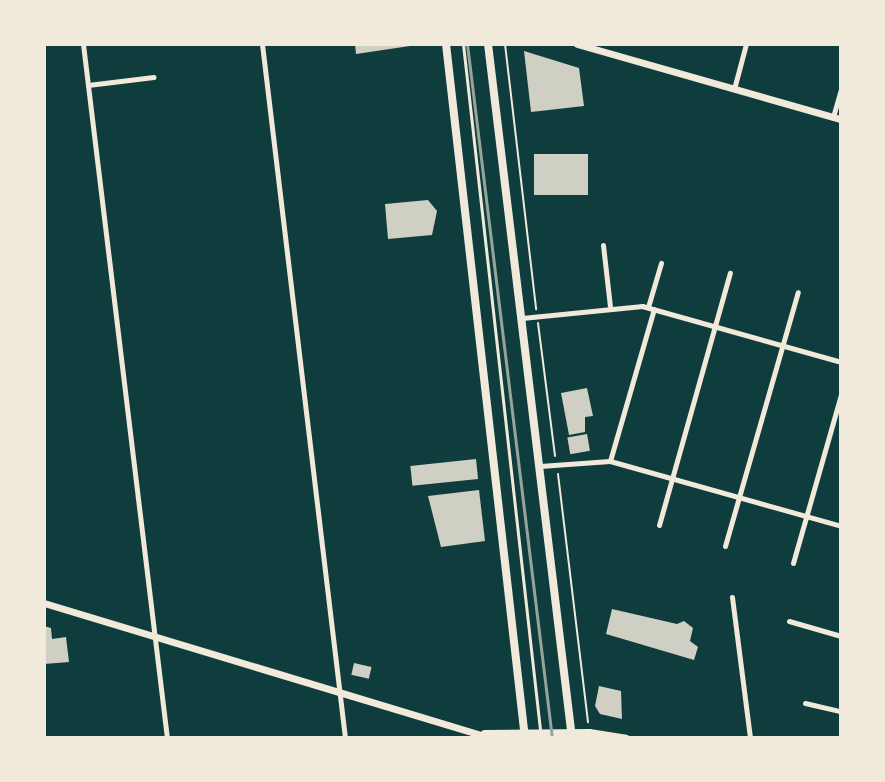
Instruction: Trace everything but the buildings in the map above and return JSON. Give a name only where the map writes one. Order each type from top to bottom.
[{"type":"main road","points":[[446,44],[525,737]]},
{"type":"main road","points":[[488,44],[572,735]]},
{"type":"main road","points":[[577,44],[837,118]]},
{"type":"main road","points":[[44,603],[491,738]]},
{"type":"main road","points":[[474,732],[525,737],[589,732],[626,738]]},
{"type":"street","points":[[83,44],[167,738]]},
{"type":"street","points":[[262,44],[345,738]]},
{"type":"street","points":[[734,89],[746,44]]},
{"type":"street","points":[[88,85],[154,77]]},
{"type":"street","points":[[837,118],[841,89]]},
{"type":"street","points":[[603,245],[610,306]]},
{"type":"street","points":[[610,461],[661,263]]},
{"type":"street","points":[[659,525],[730,273]]},
{"type":"street","points":[[725,546],[798,292]]},
{"type":"street","points":[[521,318],[610,306],[651,308],[841,362]]},
{"type":"street","points":[[793,563],[841,394]]},
{"type":"street","points":[[539,466],[610,461],[841,526]]},
{"type":"street","points":[[732,597],[750,738]]},
{"type":"street","points":[[789,621],[841,636]]},
{"type":"street","points":[[805,703],[841,711]]},
{"type":"lane","points":[[463,44],[540,736]]},
{"type":"path","points":[[505,44],[589,732]]},
{"type":"railway","points":[[467,44],[552,738]]}]
